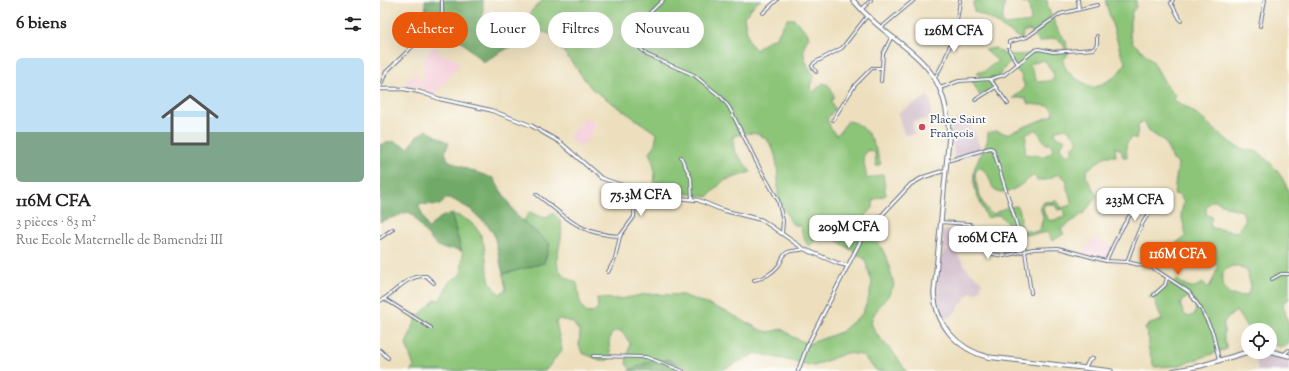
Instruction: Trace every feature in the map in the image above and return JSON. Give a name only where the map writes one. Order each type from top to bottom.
[{"type":"highway","points":[[853,0],[867,16],[918,57],[935,77],[948,112],[949,137],[939,222],[934,298],[938,315],[948,332],[961,345],[980,355],[1111,371]]},
{"type":"highway","points":[[1277,352],[1289,356]]},
{"type":"highway","points":[[1173,371],[1241,354]]},
{"type":"street","points":[[442,0],[442,18],[386,72],[380,88],[404,89],[420,92],[440,99],[490,110],[532,126],[561,143],[600,178],[656,196],[692,199],[722,210],[762,220],[804,249],[848,266]]},
{"type":"street","points":[[663,0],[635,27],[640,48],[647,56],[694,75],[716,93],[729,107],[759,167],[778,200],[783,221],[782,233]]},
{"type":"street","points":[[763,13],[777,0]]},
{"type":"street","points":[[861,10],[871,0]]},
{"type":"street","points":[[881,28],[914,0]]},
{"type":"street","points":[[935,77],[942,67],[957,20],[960,0]]},
{"type":"street","points":[[1078,0],[1079,9]]},
{"type":"street","points":[[1173,0],[1171,3],[1173,9],[1181,21]]},
{"type":"street","points":[[1260,26],[1265,0]]},
{"type":"street","points":[[1018,64],[1009,50],[1009,42],[1027,37],[1060,14],[1097,5]]},
{"type":"street","points":[[816,72],[812,66],[814,63],[842,48],[867,16]]},
{"type":"street","points":[[881,80],[883,54],[892,36]]},
{"type":"street","points":[[940,88],[959,81],[990,79],[1004,75],[1031,53],[1039,49],[1053,52],[1094,49],[1097,44],[1097,36]]},
{"type":"street","points":[[833,120],[855,85],[872,68],[881,68]]},
{"type":"street","points":[[990,79],[1008,104]]},
{"type":"street","points":[[975,100],[996,87]]},
{"type":"street","points":[[946,162],[990,148],[993,149],[1025,251],[1031,293]]},
{"type":"street","points":[[681,157],[691,178],[692,199]]},
{"type":"street","points":[[798,371],[808,344],[864,234],[899,196],[919,179],[946,170]]},
{"type":"street","points":[[608,272],[615,259],[620,236],[634,217],[635,190]]},
{"type":"street","points":[[536,194],[577,226],[596,234],[620,236]]},
{"type":"street","points":[[1128,262],[1142,224],[1151,210],[1166,200]]},
{"type":"street","points":[[1106,261],[1116,235],[1128,220],[1136,206],[1142,203]]},
{"type":"street","points":[[939,222],[966,223],[972,227],[988,253],[1004,256],[1025,251],[1058,248],[1106,261],[1128,262],[1153,268],[1188,292],[1201,309],[1213,332],[1219,360]]},
{"type":"street","points":[[380,238],[393,229]]},
{"type":"street","points":[[754,280],[767,276],[779,265],[782,257],[788,252],[796,252],[804,249]]},
{"type":"street","points":[[1272,279],[1281,274],[1289,274]]},
{"type":"street","points":[[380,301],[385,299],[402,283],[417,277],[426,276],[434,283]]},
{"type":"street","points":[[1154,295],[1165,285],[1167,278]]},
{"type":"street","points":[[385,299],[431,328]]},
{"type":"street","points":[[380,350],[388,358]]},
{"type":"street","points":[[1284,354],[1289,350]]},
{"type":"street","points":[[593,356],[646,358],[683,371]]},
{"type":"street","points":[[1085,368],[1089,360],[1093,358]]},
{"type":"shaded area","points":[[432,48],[436,48],[440,50],[437,54],[453,57],[460,64],[434,97],[417,84],[411,89],[404,80],[416,74],[420,80],[424,75],[422,73],[423,62]]},
{"type":"shaded area","points":[[928,96],[931,102],[931,119],[913,121],[914,134],[904,135],[898,113]]},
{"type":"shaded area","points":[[585,117],[597,125],[581,148],[568,138]]},
{"type":"shaded area","points":[[968,118],[982,151],[954,161],[951,121]]},
{"type":"shaded area","points":[[969,225],[976,239],[953,247],[967,269],[982,282],[980,290],[975,294],[971,292],[951,317],[947,318],[940,313],[937,294],[938,259],[941,258],[943,251],[951,248],[943,250],[942,231]]},
{"type":"shaded area","points":[[1092,239],[1111,245],[1109,255],[1102,260],[1089,258],[1082,254]]},
{"type":"shaded area","points":[[1277,357],[1281,357],[1282,361],[1289,362],[1289,371],[1258,371],[1256,359],[1277,359]]},
{"type":"green space","points":[[425,0],[451,0],[459,2],[483,0],[483,12],[476,12],[476,48],[508,48],[483,62],[468,48],[468,12],[426,12]]},
{"type":"green space","points":[[543,0],[761,0],[755,4],[744,17],[749,42],[756,50],[766,42],[776,37],[787,19],[794,19],[807,32],[809,37],[804,47],[804,57],[808,67],[815,76],[810,85],[811,90],[813,92],[823,83],[830,88],[834,96],[831,102],[835,109],[827,119],[831,129],[836,135],[848,121],[861,127],[870,137],[881,164],[876,166],[875,153],[868,150],[863,157],[867,179],[883,174],[886,195],[873,200],[873,208],[865,215],[888,261],[894,285],[871,322],[877,334],[895,355],[906,371],[877,371],[862,355],[846,353],[814,366],[756,353],[720,371],[695,371],[667,359],[662,361],[655,359],[631,370],[626,364],[630,343],[622,332],[618,330],[611,334],[609,343],[611,357],[608,360],[600,360],[582,353],[579,345],[580,332],[572,322],[559,319],[556,322],[562,350],[545,371],[410,371],[414,367],[406,344],[417,317],[435,300],[440,300],[449,282],[461,273],[463,255],[451,214],[467,220],[477,229],[485,252],[489,277],[493,287],[500,294],[506,289],[503,274],[544,263],[550,244],[523,221],[530,212],[547,218],[553,213],[561,223],[562,232],[557,264],[560,271],[566,277],[577,283],[580,303],[587,313],[595,312],[598,308],[597,298],[621,299],[646,294],[683,295],[725,311],[761,330],[769,332],[782,329],[793,337],[808,344],[841,332],[862,314],[868,300],[872,283],[865,259],[836,240],[834,232],[827,227],[809,246],[806,243],[800,226],[792,224],[782,205],[778,203],[778,172],[773,151],[769,142],[762,136],[752,133],[733,136],[734,150],[751,172],[723,181],[708,197],[672,191],[654,182],[654,167],[649,153],[654,147],[657,134],[592,89],[561,48],[613,48],[613,12],[548,12],[548,33],[540,31],[540,12],[531,12]]},
{"type":"green space","points":[[976,0],[1005,0],[1002,21],[1006,25],[1031,22],[1029,4],[1022,3],[1020,0],[1047,0],[1048,8],[1057,28],[1066,41],[1068,54],[1063,61],[1067,71],[1075,78],[1094,88],[1115,77],[1126,63],[1121,54],[1105,0],[1136,0],[1136,7],[1132,12],[1130,22],[1130,35],[1133,43],[1152,60],[1165,83],[1176,96],[1173,100],[1189,109],[1236,146],[1262,155],[1275,168],[1285,184],[1289,195],[1289,299],[1283,304],[1289,327],[1289,344],[1283,347],[1277,346],[1277,323],[1244,323],[1236,311],[1224,321],[1224,341],[1227,349],[1177,366],[1154,367],[1148,347],[1149,340],[1145,328],[1150,324],[1162,320],[1154,298],[1148,297],[1177,280],[1190,287],[1200,285],[1203,282],[1208,288],[1214,278],[1218,265],[1192,263],[1176,243],[1186,236],[1181,213],[1184,202],[1179,195],[1174,194],[1178,163],[1173,160],[1164,141],[1150,132],[1144,122],[1139,123],[1136,139],[1133,137],[1126,144],[1127,157],[1123,157],[1121,150],[1115,147],[1116,156],[1106,156],[1087,170],[1086,176],[1097,196],[1084,213],[1061,229],[1064,234],[1052,241],[1048,232],[1031,235],[1020,233],[1011,227],[999,215],[987,218],[978,197],[974,177],[977,162],[986,145],[988,133],[997,131],[1007,134],[1053,115],[1054,111],[1049,106],[1029,104],[1025,98],[1013,98],[1025,88],[1021,75],[1009,62],[994,82],[992,88],[980,96],[971,79],[980,78],[977,72],[983,72],[998,61],[985,50],[995,48],[1006,54],[1018,55],[1065,50],[1061,42],[1055,39],[1048,39],[1040,43],[1030,30],[1023,32],[1022,40],[995,22],[974,11],[973,3]],"holes":[[[1044,60],[1053,72],[1054,79],[1037,82],[1030,64]],[[1066,128],[1077,139],[1077,143],[1072,148],[1073,151],[1068,155],[1060,148],[1065,140],[1063,138],[1059,138],[1055,134],[1056,130]],[[1036,129],[1046,144],[1050,144],[1053,149],[1045,155],[1025,154],[1026,135]],[[982,168],[988,175],[993,188],[1003,192],[1020,186],[1034,175],[1037,180],[1046,180],[1058,174],[1067,180],[1071,205],[1062,208],[1057,201],[1044,202],[1040,207],[1043,217],[1040,230],[1034,232],[1023,230],[1020,212],[1017,206],[1005,208],[993,214],[985,207],[977,184],[975,173],[977,169]],[[1212,201],[1216,201],[1228,207],[1242,211],[1245,220],[1237,232],[1212,228],[1210,223],[1212,217],[1206,214],[1206,207]],[[1047,204],[1054,204],[1058,210],[1063,209],[1065,217],[1050,221],[1044,213],[1043,206]],[[1239,266],[1247,271],[1251,286],[1247,296],[1230,295],[1226,291],[1222,283],[1222,279],[1228,268]],[[1189,297],[1194,303],[1196,307],[1194,315],[1189,317],[1184,314],[1180,304],[1183,300]]]},
{"type":"green space","points":[[426,130],[449,143],[445,152],[448,160],[464,168],[493,178],[517,216],[550,244],[544,263],[503,274],[494,235],[490,228],[470,209],[450,198],[446,198],[440,205],[418,204],[428,229],[438,219],[451,214],[461,251],[456,249],[444,249],[438,246],[434,243],[412,214],[408,212],[380,222],[380,145],[392,141],[409,148],[416,137]]},
{"type":"green space","points":[[655,359],[662,361],[667,359],[679,366],[681,371],[628,371]]},
{"type":"place","name":"Place Saint François","points":[[922,127]]}]
